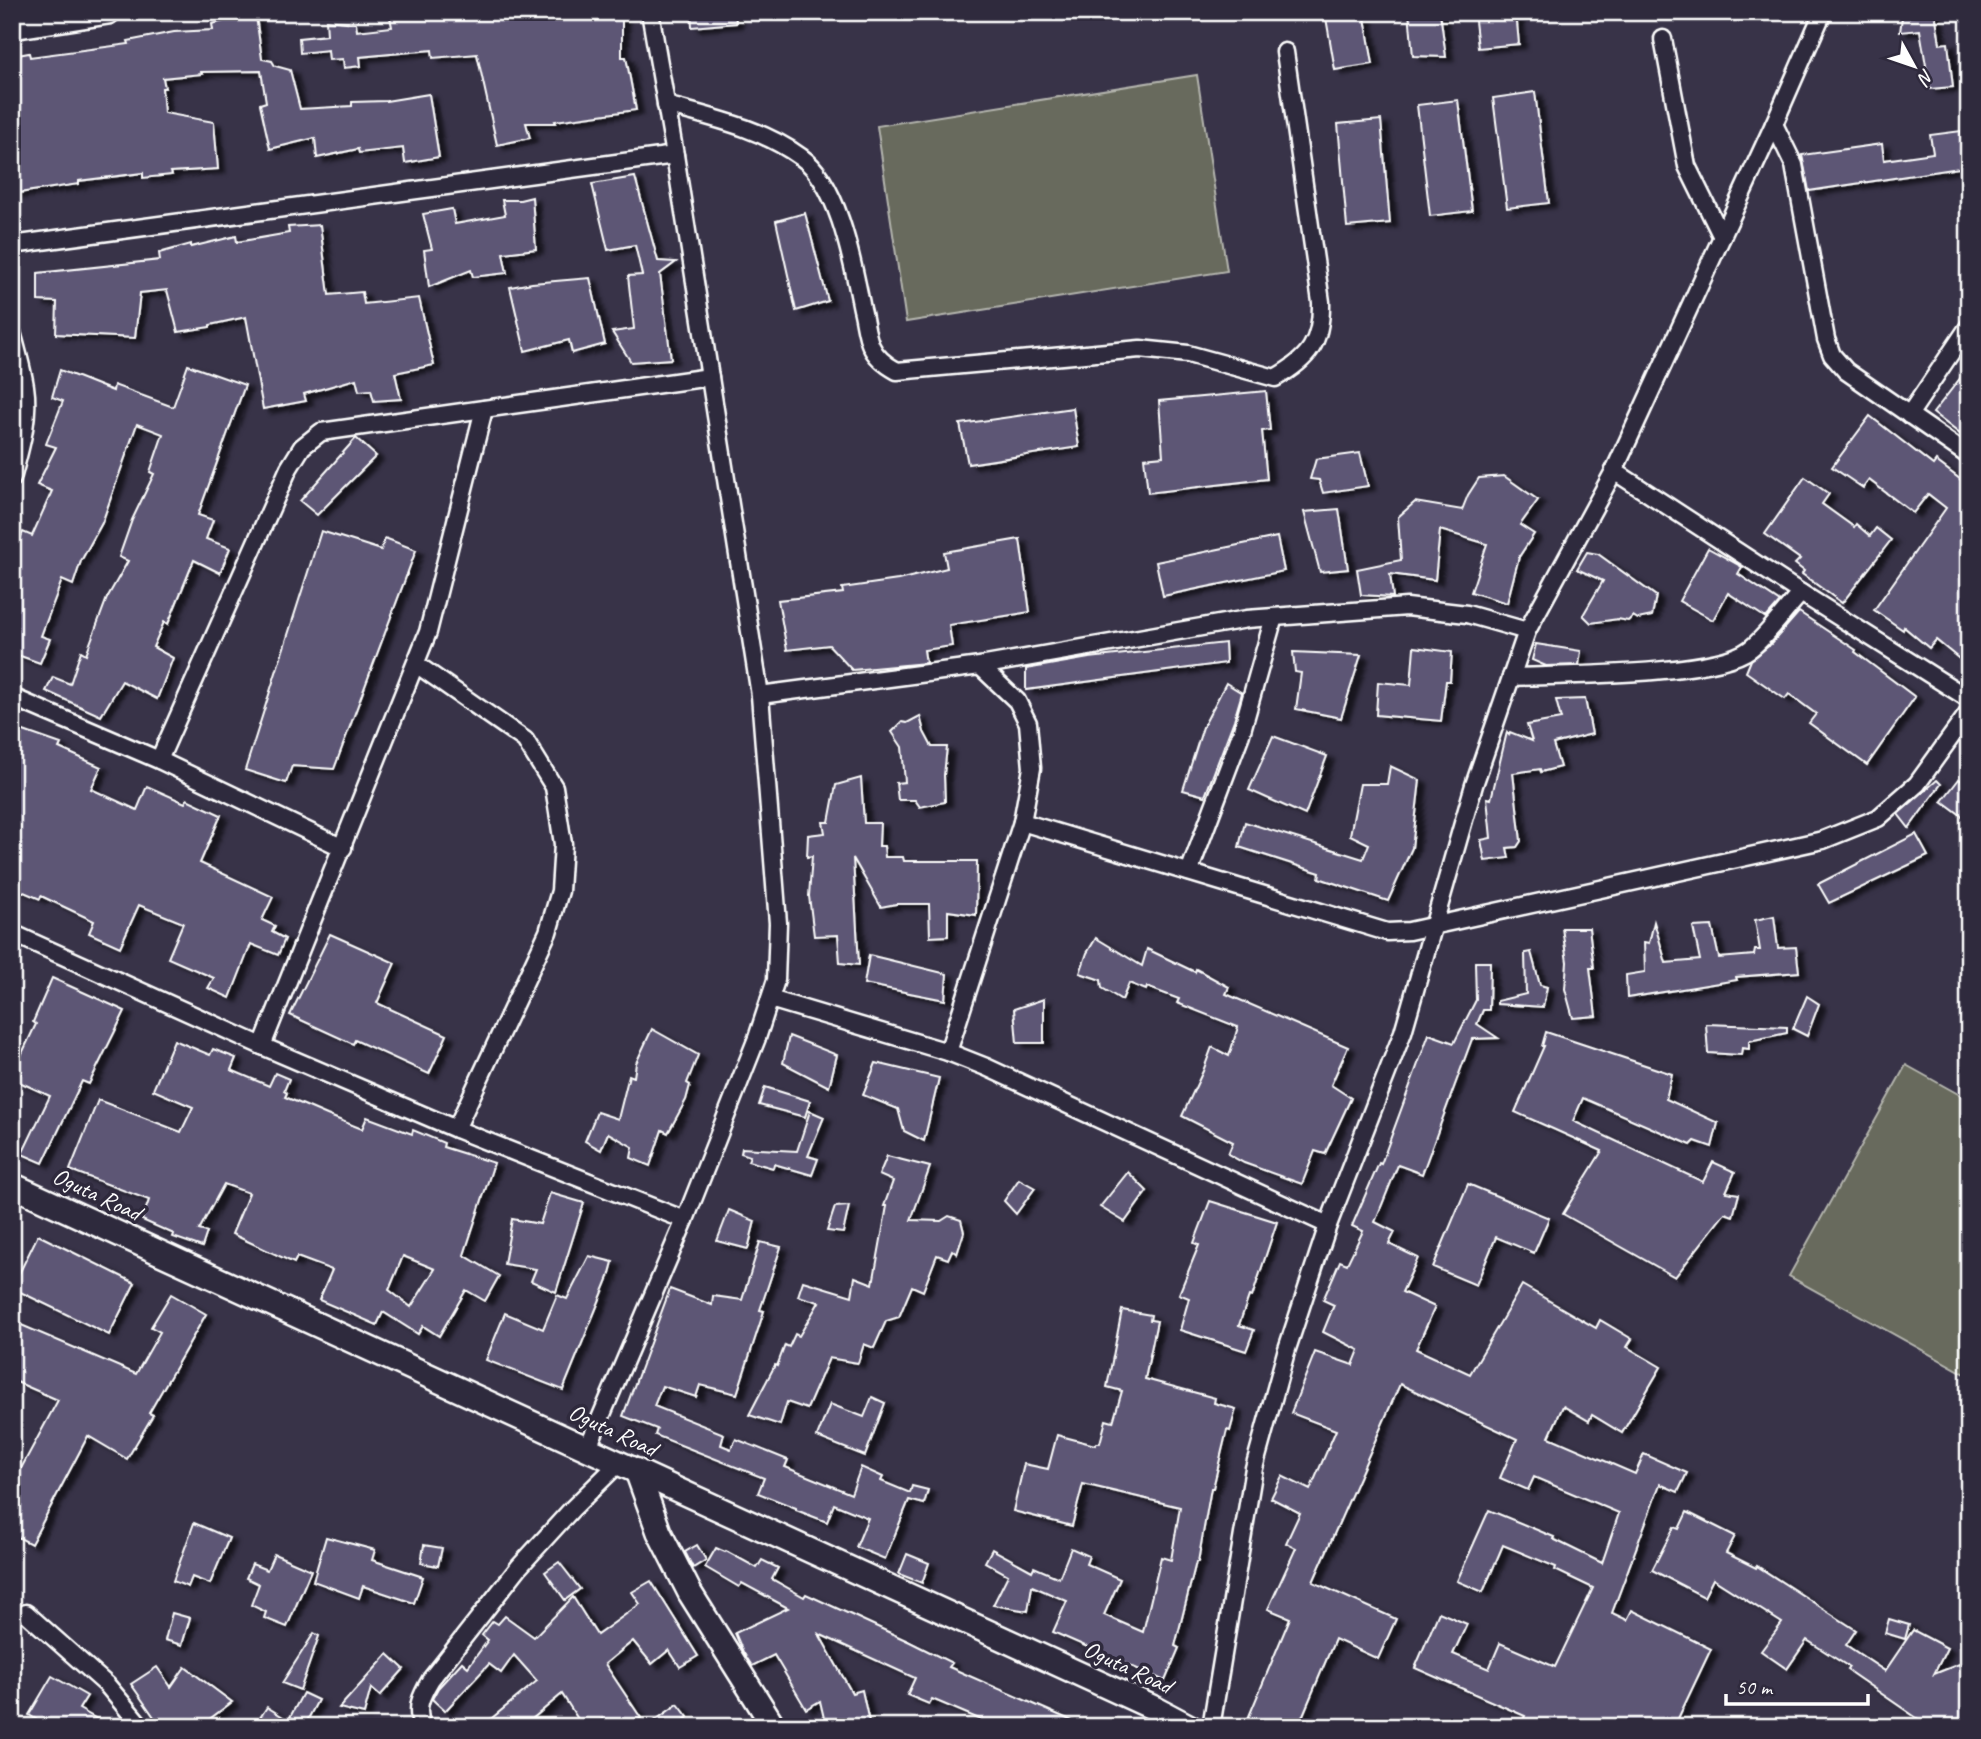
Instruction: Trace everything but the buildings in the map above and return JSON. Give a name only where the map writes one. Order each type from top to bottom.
[{"type":"main road","points":[[12,27],[108,12]]},
{"type":"main road","name":"Oguta Road","points":[[12,1185],[588,1447],[1190,1727]]},
{"type":"main road","points":[[629,1466],[690,1593],[774,1727]]},
{"type":"street","points":[[588,1447],[685,1220],[757,1038],[776,980],[778,923],[760,695],[650,12]]},
{"type":"street","points":[[1211,1727],[1254,1468],[1286,1352],[1328,1225],[1403,1032],[1474,785],[1527,631],[1615,471],[1823,12]]},
{"type":"street","points":[[1663,39],[1687,166],[1722,237]]},
{"type":"street","points":[[666,105],[744,126],[802,157],[815,171],[828,187],[850,254],[871,346],[881,361],[897,371],[1140,349],[1188,354],[1275,378],[1298,365],[1313,344],[1321,324],[1321,302],[1285,52]]},
{"type":"street","points":[[1774,124],[1794,166],[1826,339],[1832,355],[1846,371],[1969,456]]},
{"type":"street","points":[[12,245],[675,155]]},
{"type":"street","points":[[1909,415],[1969,326]]},
{"type":"street","points":[[12,332],[26,388],[23,437],[12,479]]},
{"type":"street","points":[[159,760],[289,468],[302,447],[321,432],[710,377]]},
{"type":"street","points":[[262,1046],[428,632],[484,409]]},
{"type":"street","points":[[1615,471],[1969,699]]},
{"type":"street","points":[[1511,677],[1664,670],[1732,659],[1750,649],[1801,593]]},
{"type":"street","points":[[760,695],[980,666],[1248,619],[1407,607],[1467,614],[1527,631]]},
{"type":"street","points":[[1189,872],[1241,734],[1274,617]]},
{"type":"street","points":[[416,664],[525,740],[554,788],[563,844],[560,891],[548,932],[456,1129]]},
{"type":"street","points":[[948,1052],[1023,822],[1031,768],[1028,723],[1017,701],[980,666]]},
{"type":"street","points":[[12,696],[159,760],[343,848]]},
{"type":"street","points":[[1023,822],[1387,932],[1409,932],[1823,840],[1878,818],[1917,785],[1969,712]]},
{"type":"street","points":[[12,933],[262,1046],[456,1129],[685,1220]]},
{"type":"street","points":[[770,999],[948,1052],[986,1067],[1328,1225]]},
{"type":"street","points":[[422,1727],[419,1700],[431,1679],[519,1567],[572,1508],[629,1466]]},
{"type":"street","points":[[26,1613],[107,1685],[142,1727]]},
{"type":"green space","points":[[1197,75],[1227,271],[906,322],[877,126]]},
{"type":"green space","points":[[1906,1065],[1969,1100],[1969,1376],[1789,1276]]}]
